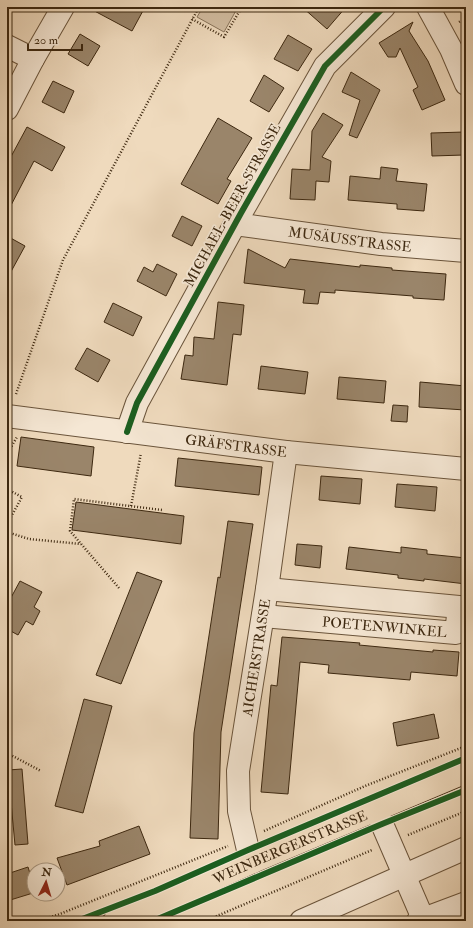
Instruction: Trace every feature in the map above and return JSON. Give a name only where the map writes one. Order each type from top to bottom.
[{"type":"main road","name":"WEINBERGERSTRASSE","points":[[114,921],[160,903],[466,772]]},
{"type":"street","points":[[7,109],[33,59],[64,7]]},
{"type":"street","name":"MICHAEL-BEER-STRASSE","points":[[127,432],[137,403],[234,224],[325,66],[384,7]]},
{"type":"street","points":[[428,7],[451,49],[466,84]]},
{"type":"street","points":[[7,46],[33,59]]},
{"type":"street","name":"MUSÄUSSTRASSE","points":[[234,224],[381,244],[466,251]]},
{"type":"street","name":"GRÄFSTRASSE","points":[[13,425],[127,432],[286,452],[466,469]]},
{"type":"street","name":"AICHERSTRASSE","points":[[253,862],[248,850],[239,811],[238,771],[263,616],[286,452]]},
{"type":"street","name":"POETENWINKEL","points":[[263,616],[456,633],[459,607],[267,589]]},
{"type":"street","points":[[376,810],[404,875],[421,920],[466,903]]},
{"type":"street","points":[[301,921],[466,848]]},
{"type":"path","points":[[16,394],[63,260],[198,7]]},
{"type":"path","points":[[192,18],[224,37],[242,7]]},
{"type":"path","points":[[7,454],[13,425]]},
{"type":"path","points":[[132,506],[142,449]]},
{"type":"path","points":[[7,490],[22,497],[7,524]]},
{"type":"path","points":[[119,588],[70,531],[74,498],[162,510]]},
{"type":"path","points":[[7,532],[29,538],[82,544]]},
{"type":"path","points":[[7,753],[41,771]]},
{"type":"path","points":[[205,921],[466,811]]},
{"type":"shaded area","points":[[203,7],[238,7],[224,32],[197,17]]},
{"type":"building","points":[[87,7],[145,7],[132,31]]},
{"type":"building","points":[[302,7],[346,7],[327,29]]},
{"type":"building","points":[[413,22],[409,31],[428,61],[445,100],[422,110],[413,90],[418,87],[400,48],[396,57],[388,57],[379,43]]},
{"type":"building","points":[[80,34],[100,46],[88,66],[68,54]]},
{"type":"building","points":[[288,35],[312,49],[298,71],[274,59]]},
{"type":"building","points":[[351,72],[380,90],[357,138],[349,135],[360,100],[342,92]]},
{"type":"building","points":[[264,75],[284,88],[269,112],[250,101]]},
{"type":"building","points":[[53,81],[74,91],[64,113],[42,102]]},
{"type":"building","points":[[323,113],[343,125],[322,157],[331,161],[329,182],[316,181],[315,200],[290,199],[292,169],[310,170],[312,131]]},
{"type":"building","points":[[218,118],[252,138],[227,179],[231,181],[218,204],[181,184]]},
{"type":"building","points":[[27,127],[65,147],[52,171],[34,161],[7,213],[7,164]]},
{"type":"building","points":[[464,132],[464,155],[432,156],[431,133]]},
{"type":"building","points":[[381,167],[398,169],[396,181],[427,184],[424,211],[397,209],[397,204],[348,200],[350,176],[380,179]]},
{"type":"building","points":[[182,216],[202,226],[192,246],[172,236]]},
{"type":"building","points":[[7,236],[25,246],[7,279]]},
{"type":"building","points":[[248,249],[285,268],[290,259],[360,267],[360,265],[392,268],[392,270],[446,274],[444,300],[335,290],[335,293],[320,292],[318,304],[303,303],[305,290],[244,283]]},
{"type":"building","points":[[157,264],[177,274],[166,296],[137,281],[144,267],[153,272]]},
{"type":"building","points":[[218,302],[244,305],[241,335],[233,334],[227,385],[181,379],[185,355],[193,356],[194,337],[214,339]]},
{"type":"building","points":[[113,303],[142,317],[133,336],[104,322]]},
{"type":"building","points":[[87,348],[110,360],[98,382],[75,369]]},
{"type":"building","points":[[261,366],[308,372],[305,394],[258,389]]},
{"type":"building","points":[[339,377],[386,381],[384,403],[337,399]]},
{"type":"building","points":[[420,382],[466,386],[465,410],[419,407]]},
{"type":"building","points":[[393,405],[408,406],[407,422],[391,421]]},
{"type":"building","points":[[21,437],[94,447],[91,476],[17,466]]},
{"type":"building","points":[[178,458],[262,467],[259,495],[175,486]]},
{"type":"building","points":[[321,476],[362,479],[360,504],[319,500]]},
{"type":"building","points":[[397,484],[437,487],[435,511],[395,507]]},
{"type":"building","points":[[76,502],[184,516],[181,544],[72,530]]},
{"type":"building","points":[[228,521],[253,524],[221,732],[218,839],[190,838],[194,733]]},
{"type":"building","points":[[297,544],[322,546],[320,568],[295,565]]},
{"type":"building","points":[[349,547],[401,553],[401,547],[427,550],[427,554],[466,558],[466,584],[424,579],[424,581],[398,578],[398,575],[346,569]]},
{"type":"building","points":[[137,572],[162,581],[121,684],[96,675]]},
{"type":"building","points":[[20,581],[42,592],[34,607],[40,611],[33,625],[26,621],[18,635],[7,629],[7,605]]},
{"type":"building","points":[[282,637],[360,643],[359,645],[433,652],[433,650],[459,652],[457,676],[411,672],[410,680],[328,673],[329,665],[300,662],[288,794],[261,792],[271,685],[277,686]]},
{"type":"building","points":[[84,699],[112,706],[83,813],[55,806]]},
{"type":"building","points":[[434,714],[439,738],[397,746],[393,723]]},
{"type":"building","points":[[22,769],[28,844],[15,845],[8,770]]},
{"type":"building","points":[[139,826],[150,854],[67,885],[66,862],[58,862],[57,858],[100,846],[99,841]]},
{"type":"building","points":[[26,868],[26,895],[7,901],[7,874]]},
{"type":"cycle path","points":[[127,432],[137,403],[241,213],[325,66],[384,7]]},
{"type":"cycle path","points":[[77,921],[155,891],[466,758]]},
{"type":"cycle path","points":[[153,921],[466,790]]}]
